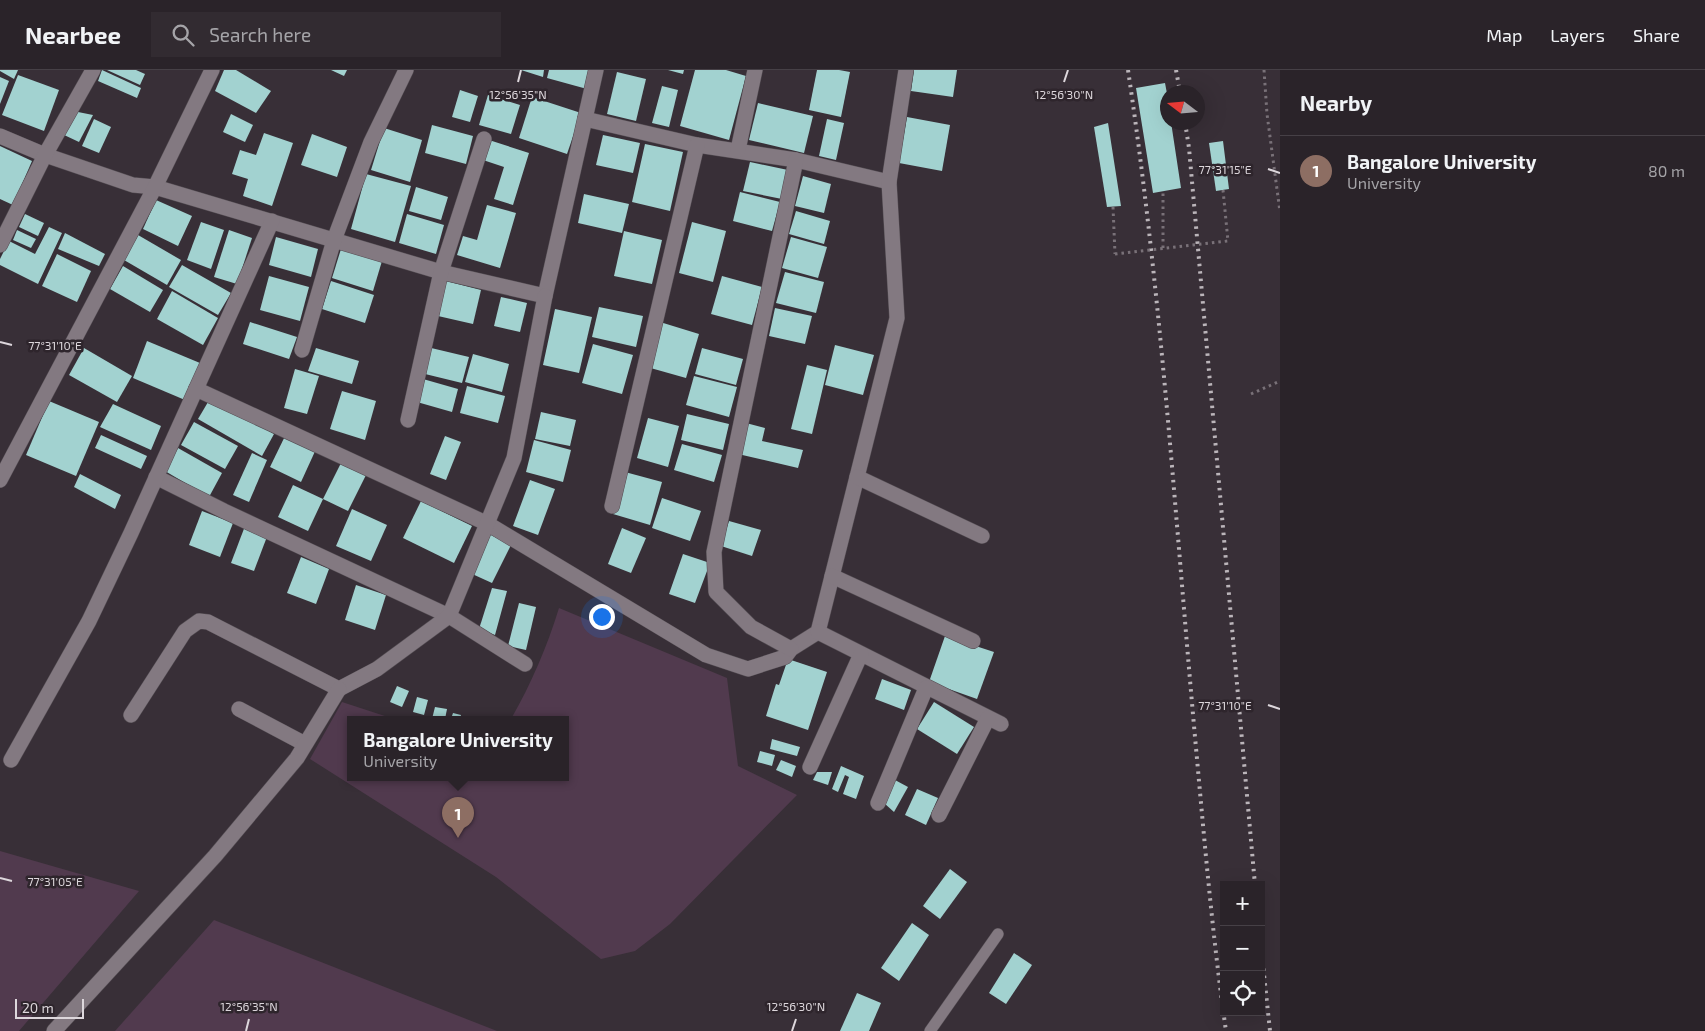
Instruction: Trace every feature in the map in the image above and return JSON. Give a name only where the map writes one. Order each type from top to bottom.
[{"type":"street","points":[[0,245],[45,155],[93,70]]},
{"type":"street","points":[[0,480],[155,187],[212,70]]},
{"type":"street","points":[[302,350],[334,240],[371,142],[406,70]]},
{"type":"street","points":[[54,1031],[215,856],[297,758],[339,689],[377,668],[449,616],[514,458],[545,296],[596,70]]},
{"type":"street","points":[[738,150],[756,70]]},
{"type":"street","points":[[196,389],[488,524],[706,655],[748,669],[785,657],[791,649],[818,632],[897,318],[889,182],[906,70]]},
{"type":"street","points":[[585,119],[697,144],[796,160],[889,182]]},
{"type":"street","points":[[0,136],[45,155],[133,185],[155,187],[440,272],[545,296]]},
{"type":"street","points":[[408,420],[440,272],[484,139]]},
{"type":"street","points":[[612,506],[697,144]]},
{"type":"street","points":[[791,649],[751,627],[716,592],[714,552],[796,160]]},
{"type":"street","points":[[11,760],[88,621],[156,477],[272,221]]},
{"type":"street","points":[[156,477],[224,511],[449,616],[526,664]]},
{"type":"street","points":[[857,477],[982,536]]},
{"type":"street","points":[[832,576],[973,641]]},
{"type":"street","points":[[130,715],[185,631],[199,621],[208,622],[339,689]]},
{"type":"street","points":[[818,632],[994,721],[939,816]]},
{"type":"street","points":[[810,767],[860,654]]},
{"type":"street","points":[[878,803],[926,688]]},
{"type":"street","points":[[239,709],[305,744]]},
{"type":"lane","points":[[930,1031],[998,934]]},
{"type":"path","points":[[1264,70],[1266,114],[1280,212]]},
{"type":"path","points":[[1113,207],[1115,254],[1228,241],[1223,190]]},
{"type":"path","points":[[1163,191],[1163,248]]},
{"type":"path","points":[[1251,394],[1280,382]]},
{"type":"shaded area","points":[[559,608],[727,678],[738,766],[797,795],[670,924],[635,951],[601,959],[496,877],[310,759],[342,702],[385,716],[347,716],[347,781],[569,781],[569,716],[513,716],[538,665]]},
{"type":"shaded area","points":[[0,851],[139,891],[19,1031],[0,1031]]},
{"type":"shaded area","points":[[214,920],[497,1031],[115,1031]]},
{"type":"building","points":[[0,70],[18,70],[14,79]]},
{"type":"building","points":[[102,70],[141,88],[137,98],[98,81]]},
{"type":"building","points":[[107,70],[136,70],[145,74],[140,85]]},
{"type":"building","points":[[224,70],[236,70],[271,91],[256,113],[215,91]]},
{"type":"building","points":[[331,70],[347,70],[344,76]]},
{"type":"building","points":[[521,70],[544,70],[543,77]]},
{"type":"building","points":[[549,70],[593,70],[587,89],[547,78]]},
{"type":"building","points":[[668,70],[684,70],[683,74]]},
{"type":"building","points":[[695,70],[726,70],[746,76],[729,140],[680,126]]},
{"type":"building","points":[[817,70],[850,72],[841,117],[809,110]]},
{"type":"building","points":[[914,70],[957,70],[953,97],[911,91]]},
{"type":"building","points":[[617,72],[646,79],[636,121],[607,114]]},
{"type":"building","points":[[18,75],[59,90],[44,131],[2,115]]},
{"type":"building","points":[[0,77],[9,81],[0,104]]},
{"type":"building","points":[[1165,83],[1165,85],[1160,85],[1160,130],[1172,130],[1181,188],[1153,193],[1136,88]]},
{"type":"building","points":[[662,86],[678,90],[669,127],[652,123]]},
{"type":"building","points":[[460,90],[478,96],[470,122],[452,117]]},
{"type":"building","points":[[488,95],[520,105],[511,134],[479,125]]},
{"type":"building","points":[[532,97],[581,113],[567,154],[519,138]]},
{"type":"building","points":[[758,103],[813,116],[804,153],[749,140]]},
{"type":"building","points":[[73,111],[93,115],[79,142],[62,134]]},
{"type":"building","points":[[231,114],[253,125],[245,142],[223,132]]},
{"type":"building","points":[[907,117],[950,125],[942,171],[899,163]]},
{"type":"building","points":[[94,119],[111,127],[99,153],[82,146]]},
{"type":"building","points":[[827,119],[844,123],[836,160],[819,156]]},
{"type":"building","points":[[1108,123],[1121,206],[1107,207],[1094,127]]},
{"type":"building","points":[[432,125],[473,136],[466,164],[425,153]]},
{"type":"building","points":[[384,128],[422,140],[410,182],[371,170]]},
{"type":"building","points":[[264,133],[293,143],[272,206],[243,196],[248,179],[232,174],[240,150],[256,155]]},
{"type":"building","points":[[312,134],[347,147],[337,177],[301,165]]},
{"type":"building","points":[[603,135],[640,143],[633,173],[596,165]]},
{"type":"building","points":[[489,140],[529,153],[513,205],[494,199],[504,167],[483,160]]},
{"type":"building","points":[[1223,141],[1229,189],[1216,191],[1209,143]]},
{"type":"building","points":[[645,144],[683,152],[670,211],[632,202]]},
{"type":"building","points":[[0,146],[32,161],[13,205],[0,199]]},
{"type":"building","points":[[750,162],[788,170],[782,199],[743,191]]},
{"type":"building","points":[[366,174],[411,186],[395,242],[351,229]]},
{"type":"building","points":[[803,176],[831,184],[824,213],[795,206]]},
{"type":"building","points":[[416,187],[448,197],[441,220],[409,211]]},
{"type":"building","points":[[740,192],[780,202],[772,231],[733,221]]},
{"type":"building","points":[[584,194],[629,204],[622,233],[578,223]]},
{"type":"building","points":[[156,200],[192,216],[178,246],[143,229]]},
{"type":"building","points":[[487,205],[516,213],[500,268],[457,255],[463,236],[477,240]]},
{"type":"building","points":[[796,211],[830,221],[824,244],[789,234]]},
{"type":"building","points":[[25,214],[44,223],[38,236],[19,227]]},
{"type":"building","points":[[407,214],[444,225],[436,254],[399,243]]},
{"type":"building","points":[[201,222],[224,230],[211,269],[187,260]]},
{"type":"building","points":[[692,222],[726,231],[713,282],[679,273]]},
{"type":"building","points":[[49,227],[62,233],[38,284],[0,265],[0,259],[9,241],[35,254]]},
{"type":"building","points":[[17,230],[36,239],[31,248],[13,240]]},
{"type":"building","points":[[229,230],[252,238],[237,284],[214,277]]},
{"type":"building","points":[[624,231],[662,240],[652,284],[614,276]]},
{"type":"building","points":[[65,233],[105,254],[99,266],[58,249]]},
{"type":"building","points":[[138,235],[181,260],[167,285],[124,260]]},
{"type":"building","points":[[276,237],[318,249],[311,277],[269,265]]},
{"type":"building","points":[[791,237],[827,247],[818,278],[782,268]]},
{"type":"building","points":[[341,249],[382,261],[373,291],[332,278]]},
{"type":"building","points":[[57,254],[91,271],[77,302],[42,286]]},
{"type":"building","points":[[182,265],[231,293],[218,315],[169,287]]},
{"type":"building","points":[[123,266],[163,290],[150,312],[110,289]]},
{"type":"building","points":[[785,272],[824,282],[816,313],[776,303]]},
{"type":"building","points":[[269,276],[309,287],[300,321],[260,310]]},
{"type":"building","points":[[722,276],[762,287],[752,325],[711,314]]},
{"type":"building","points":[[331,281],[374,295],[365,323],[322,309]]},
{"type":"building","points":[[446,281],[481,290],[473,324],[438,316]]},
{"type":"building","points":[[172,291],[218,318],[203,345],[157,319]]},
{"type":"building","points":[[501,297],[527,303],[520,332],[494,326]]},
{"type":"building","points":[[599,307],[643,316],[636,347],[592,337]]},
{"type":"building","points":[[775,308],[812,316],[805,344],[769,336]]},
{"type":"building","points":[[555,309],[592,317],[579,373],[543,365]]},
{"type":"building","points":[[250,322],[297,337],[289,359],[243,344]]},
{"type":"building","points":[[660,322],[699,334],[686,378],[647,367]]},
{"type":"building","points":[[147,341],[200,363],[185,400],[133,378]]},
{"type":"building","points":[[593,344],[633,355],[622,394],[582,383]]},
{"type":"building","points":[[835,345],[874,355],[863,395],[825,385]]},
{"type":"building","points":[[427,347],[469,357],[462,383],[421,373]]},
{"type":"building","points":[[84,348],[132,376],[117,402],[69,375]]},
{"type":"building","points":[[316,348],[359,361],[352,384],[308,371]]},
{"type":"building","points":[[702,348],[743,359],[736,385],[695,374]]},
{"type":"building","points":[[473,354],[509,364],[502,392],[465,382]]},
{"type":"building","points":[[807,365],[827,370],[812,434],[791,429]]},
{"type":"building","points":[[295,369],[319,376],[307,414],[284,408]]},
{"type":"building","points":[[694,376],[737,387],[729,417],[686,405]]},
{"type":"building","points":[[423,379],[458,389],[452,412],[417,402]]},
{"type":"building","points":[[467,386],[505,396],[498,423],[460,413]]},
{"type":"building","points":[[342,391],[376,401],[365,440],[330,429]]},
{"type":"building","points":[[211,397],[274,434],[262,456],[198,419]]},
{"type":"building","points":[[49,401],[99,422],[76,476],[26,455]]},
{"type":"building","points":[[113,404],[161,426],[151,450],[100,427]]},
{"type":"building","points":[[541,412],[576,420],[570,446],[535,439]]},
{"type":"building","points":[[687,414],[729,424],[723,450],[681,440]]},
{"type":"building","points":[[648,418],[679,426],[668,467],[637,458]]},
{"type":"building","points":[[194,422],[238,446],[225,469],[181,445]]},
{"type":"building","points":[[746,423],[765,428],[762,441],[803,450],[798,468],[738,454]]},
{"type":"building","points":[[287,432],[317,447],[301,482],[270,467]]},
{"type":"building","points":[[101,435],[147,456],[141,469],[95,448]]},
{"type":"building","points":[[445,436],[461,442],[446,480],[430,474]]},
{"type":"building","points":[[534,440],[571,450],[563,482],[526,472]]},
{"type":"building","points":[[682,444],[722,455],[714,482],[674,470]]},
{"type":"building","points":[[178,448],[222,473],[209,497],[165,471]]},
{"type":"building","points":[[252,453],[267,460],[249,502],[233,495]]},
{"type":"building","points":[[341,463],[366,475],[348,511],[323,499]]},
{"type":"building","points":[[625,472],[662,482],[650,525],[613,514]]},
{"type":"building","points":[[80,474],[121,495],[115,509],[74,487]]},
{"type":"building","points":[[530,480],[555,489],[538,535],[513,526]]},
{"type":"building","points":[[293,485],[323,499],[308,531],[278,517]]},
{"type":"building","points":[[662,498],[701,511],[690,541],[652,528]]},
{"type":"building","points":[[421,501],[472,526],[454,563],[403,538]]},
{"type":"building","points":[[352,509],[387,525],[371,561],[336,546]]},
{"type":"building","points":[[202,511],[233,523],[220,557],[189,545]]},
{"type":"building","points":[[729,521],[761,530],[752,556],[721,546]]},
{"type":"building","points":[[245,526],[268,534],[254,571],[231,563]]},
{"type":"building","points":[[622,528],[646,538],[631,573],[608,564]]},
{"type":"building","points":[[489,534],[511,545],[492,583],[470,573]]},
{"type":"building","points":[[683,554],[710,563],[695,603],[669,594]]},
{"type":"building","points":[[301,557],[329,569],[316,604],[287,593]]},
{"type":"building","points":[[356,585],[386,595],[375,630],[345,620]]},
{"type":"building","points":[[492,588],[507,591],[495,635],[479,629]]},
{"type":"building","points":[[519,603],[536,607],[526,650],[508,646]]},
{"type":"building","points":[[945,636],[994,652],[977,699],[929,682]]},
{"type":"building","points":[[788,659],[827,672],[808,730],[766,716],[776,684],[779,685]]},
{"type":"building","points":[[882,679],[911,690],[904,710],[875,699]]},
{"type":"building","points":[[397,686],[409,691],[402,707],[390,702]]},
{"type":"building","points":[[417,697],[428,700],[424,715],[413,712]]},
{"type":"building","points":[[934,702],[974,727],[957,754],[917,729]]},
{"type":"building","points":[[435,707],[447,709],[446,716],[433,716]]},
{"type":"building","points":[[453,713],[461,715],[461,716],[452,716]]},
{"type":"building","points":[[772,739],[800,747],[797,756],[770,749]]},
{"type":"building","points":[[760,751],[775,755],[772,766],[757,762]]},
{"type":"building","points":[[781,760],[796,766],[792,777],[776,770]]},
{"type":"building","points":[[841,766],[864,776],[856,799],[843,794],[849,777],[845,775],[838,792],[832,789]]},
{"type":"building","points":[[817,772],[832,772],[828,785],[813,780]]},
{"type":"building","points":[[895,780],[908,787],[894,812],[884,803]]},
{"type":"building","points":[[917,789],[938,798],[926,825],[905,815]]},
{"type":"building","points":[[950,869],[967,882],[940,919],[923,906]]},
{"type":"building","points":[[912,923],[929,935],[899,981],[881,968]]},
{"type":"building","points":[[1014,953],[1032,965],[1006,1004],[989,993]]},
{"type":"building","points":[[857,993],[881,1003],[869,1031],[840,1031]]},
{"type":"railway","points":[[1128,70],[1150,236],[1205,847],[1226,1031]]},
{"type":"railway","points":[[1176,70],[1179,85]]},
{"type":"railway","points":[[1186,130],[1255,881]]},
{"type":"railway","points":[[1264,971],[1270,1031]]},
{"type":"place","name":"Bangalore University","points":[[458,838]]}]
